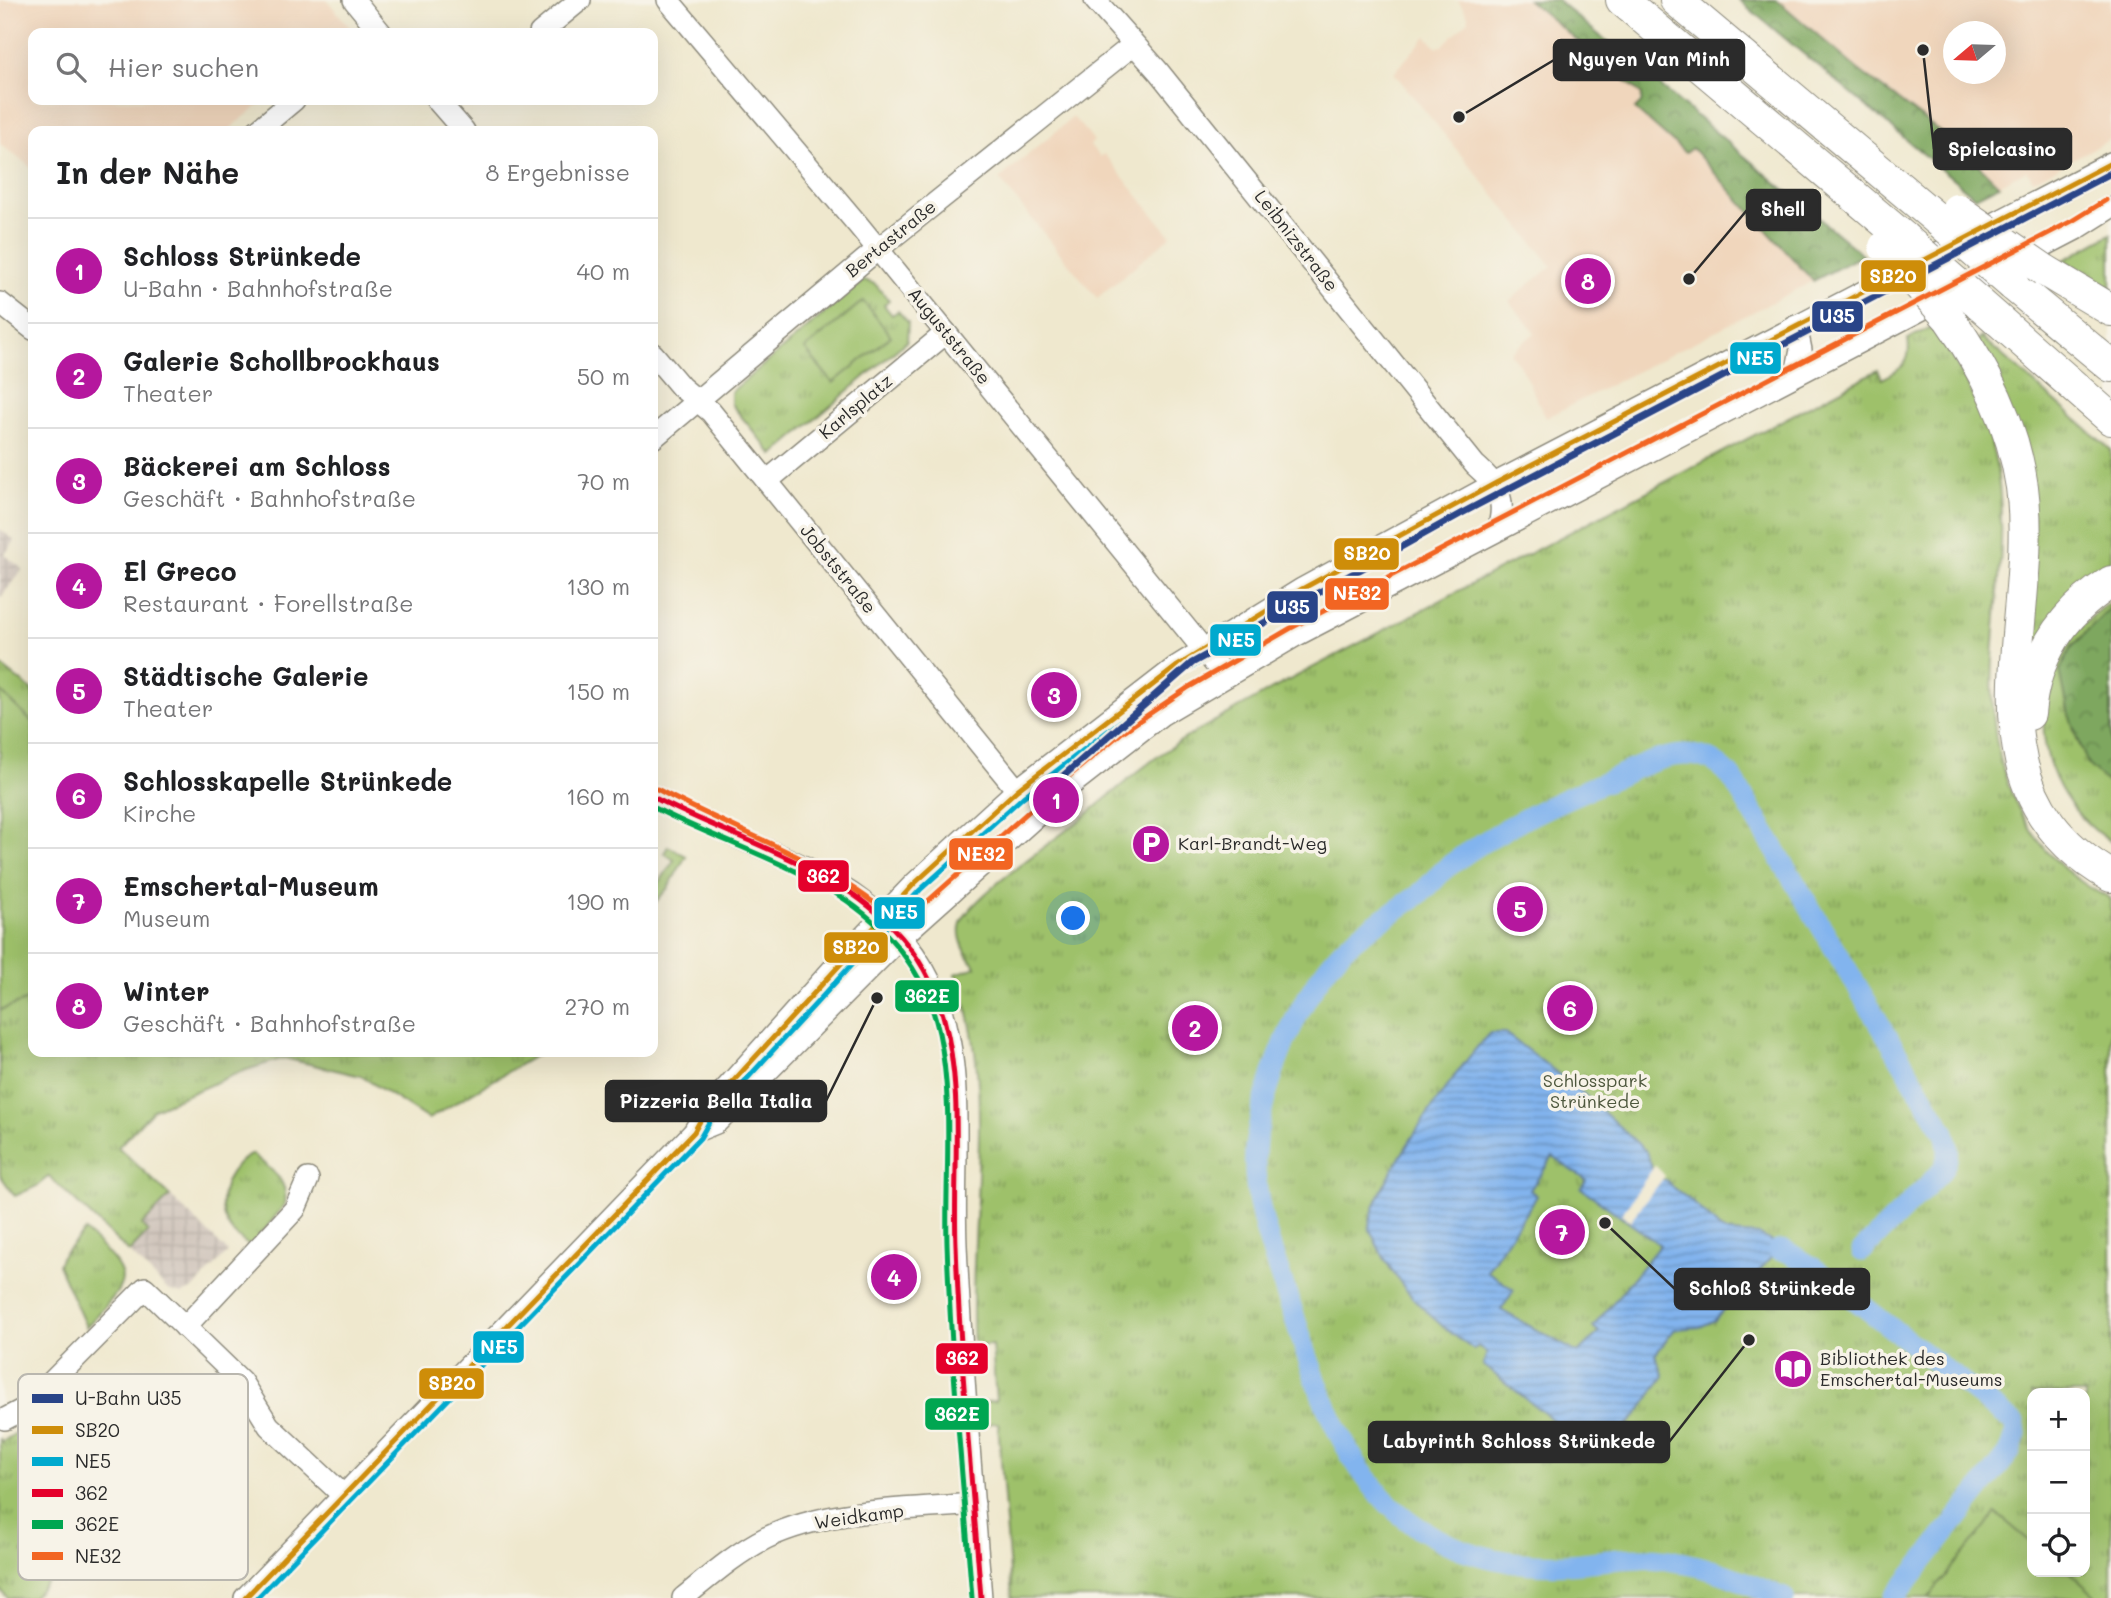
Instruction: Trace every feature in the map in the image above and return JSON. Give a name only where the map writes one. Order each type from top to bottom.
[{"type":"highway","points":[[1622,0],[1706,68],[1895,243],[1979,303],[2111,419]]},
{"type":"highway","points":[[1676,0],[1752,63],[1947,215],[2111,310]]},
{"type":"highway","points":[[1947,215],[2013,285],[2111,366]]},
{"type":"highway","points":[[1895,243],[1972,350],[2001,408],[2022,488],[2025,521],[2014,687],[2016,734],[2024,776],[2038,805],[2060,837],[2083,858],[2111,876]]},
{"type":"highway","points":[[2111,582],[2080,604],[2054,635],[2035,675],[2029,713],[2032,754],[2049,798],[2075,833],[2111,860]]},
{"type":"street","points":[[354,0],[374,28]]},
{"type":"street","points":[[546,28],[580,0]]},
{"type":"street","name":"Auguststraße","points":[[668,0],[878,249],[1225,676]]},
{"type":"street","name":"Leibnizstraße","points":[[1095,0],[1158,71],[1271,209],[1475,465],[1496,483]]},
{"type":"street","name":"Bertastraße","points":[[658,434],[878,249],[1133,45]]},
{"type":"street","points":[[263,126],[288,105]]},
{"type":"street","points":[[449,105],[461,126]]},
{"type":"street","points":[[245,1598],[694,1132],[705,1112],[882,917],[1017,790],[1204,648],[1302,589],[1496,483],[2111,163]]},
{"type":"street","points":[[694,1132],[716,1124],[901,937],[1071,785],[1161,715],[1225,676],[1498,529],[2076,229],[2111,207]]},
{"type":"street","points":[[0,303],[28,325]]},
{"type":"street","points":[[1796,326],[1801,350],[1796,374]]},
{"type":"street","name":"Karlsplatz","points":[[766,481],[946,333]]},
{"type":"street","name":"Jobststraße","points":[[658,360],[681,387],[697,400],[766,481],[1017,790]]},
{"type":"street","points":[[1496,483],[1503,506],[1498,529]]},
{"type":"street","points":[[658,799],[845,890],[882,917],[901,937],[924,970],[937,1000],[948,1032],[955,1083],[958,1301],[981,1598]]},
{"type":"street","points":[[185,1327],[295,1209],[308,1179]]},
{"type":"street","points":[[60,1374],[145,1288],[234,1374]]},
{"type":"street","points":[[248,1392],[269,1426],[344,1496]]},
{"type":"street","points":[[5,1419],[18,1412]]},
{"type":"street","name":"Weidkamp","points":[[682,1598],[748,1549],[794,1527],[836,1517],[974,1504]]},
{"type":"shaded area","points":[[0,0],[327,0],[350,28],[28,28],[28,105],[259,105],[233,126],[28,126],[28,165],[0,144]]},
{"type":"shaded area","points":[[1458,0],[1528,0],[1642,94],[1636,109],[1685,153],[1692,147],[1813,281],[1546,418],[1522,369],[1510,353],[1535,333],[1509,301],[1552,266],[1394,73],[1426,36],[1437,47],[1442,46],[1468,21],[1468,16]]},
{"type":"shaded area","points":[[1778,0],[2111,0],[2111,139],[2033,180],[2027,170],[1999,185],[1959,146],[1856,68]]},
{"type":"shaded area","points":[[1073,117],[1094,141],[1090,145],[1100,157],[1104,154],[1171,236],[1097,298],[999,179]]},
{"type":"shaded area","points":[[0,529],[15,541],[4,555],[23,569],[0,598]]},
{"type":"shaded area","points":[[170,1196],[228,1252],[193,1289],[182,1294],[168,1290],[129,1252],[147,1233],[141,1226]]},
{"type":"green space","points":[[1528,0],[1557,0],[1863,255],[1813,281],[1692,148],[1685,153],[1635,109],[1641,103],[1642,94]]},
{"type":"green space","points":[[1739,0],[1777,0],[1856,68],[1959,146],[1999,185],[1975,197]]},
{"type":"green space","points":[[2111,234],[2111,288],[2064,260]]},
{"type":"green space","points":[[864,280],[875,284],[889,300],[884,305],[892,315],[898,311],[908,322],[907,341],[773,455],[731,404],[731,392]]},
{"type":"green space","points":[[863,301],[891,336],[833,383],[805,349]]},
{"type":"green space","name":"Schlosspark Strünkede","points":[[1931,327],[1955,362],[1976,401],[1996,464],[2001,529],[1993,702],[1997,744],[2008,786],[2029,827],[2045,849],[2075,877],[2111,899],[2111,1598],[1012,1598],[998,1423],[980,1424],[979,1403],[996,1401],[992,1345],[974,1346],[979,1107],[976,1060],[968,1015],[955,974],[976,967],[966,952],[960,935],[961,923],[968,912],[1018,867],[1154,759],[1190,735],[1272,689],[1878,370],[1882,379],[1904,364],[1909,347],[1908,339]]},
{"type":"green space","points":[[1981,337],[2111,450],[2111,574],[2028,672],[2033,518],[1976,343]]},
{"type":"green space","points":[[2111,602],[2111,607],[2071,648],[2070,706],[2072,723],[2084,754],[2111,786],[2111,842],[2081,817],[2060,788],[2048,756],[2044,722],[2048,689],[2060,657],[2081,627]]},
{"type":"green space","points":[[2111,607],[2111,786],[2088,765],[2069,715],[2060,670],[2071,648]]},
{"type":"green space","points":[[0,665],[28,687],[28,718],[0,691]]},
{"type":"green space","points":[[0,691],[28,718],[28,1000],[0,1010]]},
{"type":"green space","points":[[668,846],[686,856],[668,888],[658,899],[658,884],[674,860],[664,853]]},
{"type":"green space","points":[[28,1000],[28,1057],[533,1057],[428,1119],[361,1076],[284,1058],[240,1072],[154,1109],[118,1147],[170,1196],[142,1225],[148,1232],[129,1252],[49,1176],[37,1186],[15,1196],[0,1175],[0,1010]]},
{"type":"green space","points":[[252,1154],[281,1181],[285,1204],[251,1247],[230,1229],[222,1208],[222,1197],[224,1187],[235,1167]]},
{"type":"green space","points":[[85,1231],[113,1259],[122,1278],[113,1298],[86,1327],[58,1265],[61,1257]]},
{"type":"green space","points":[[18,1432],[18,1580],[49,1580],[32,1598],[8,1598],[0,1590],[0,1438],[2,1442]]},
{"type":"green space","points":[[1996,1513],[2027,1539],[2027,1577],[2075,1577],[2098,1598],[1928,1598]]},
{"type":"water","points":[[1490,1033],[1505,1033],[1577,1088],[1646,1151],[1653,1171],[1698,1207],[1719,1228],[1728,1233],[1759,1235],[1776,1243],[1778,1250],[1715,1320],[1700,1327],[1675,1329],[1655,1355],[1664,1376],[1628,1425],[1605,1441],[1592,1443],[1577,1439],[1483,1365],[1487,1353],[1478,1346],[1474,1350],[1426,1312],[1390,1267],[1370,1230],[1372,1213],[1398,1160],[1477,1047]],"holes":[[[1553,1157],[1586,1180],[1581,1188],[1660,1245],[1593,1327],[1599,1332],[1578,1353],[1501,1310],[1514,1290],[1487,1271],[1537,1196],[1530,1190]]]},
{"type":"pier","points":[[1655,1165],[1665,1176],[1630,1221],[1621,1215]]},
{"type":"waterway","points":[[1784,1598],[1718,1572],[1667,1560],[1629,1558],[1548,1565],[1490,1558],[1436,1538],[1396,1510],[1375,1489],[1357,1465],[1329,1412],[1307,1356],[1261,1212],[1255,1164],[1260,1118],[1274,1069],[1295,1020],[1320,977],[1355,939],[1427,888],[1446,868],[1469,851],[1529,816],[1648,763],[1675,756],[1699,756],[1724,769],[1734,781],[1945,1133],[1948,1153],[1940,1173],[1862,1251]]},
{"type":"waterway","points":[[1778,1250],[1786,1251],[1814,1268],[2014,1423],[2016,1434],[2010,1452],[1894,1598]]},
{"type":"metro line","name":"U35","points":[[1046,791],[1192,663],[1462,513],[2111,173]]},
{"type":"transit line","name":"SB20","points":[[245,1598],[694,1132],[705,1112],[914,884],[1017,790],[1176,667],[1302,589],[1496,483],[2111,163]]},
{"type":"transit line","name":"NE5","points":[[257,1598],[700,1138],[712,1117],[920,890],[1023,797],[1181,674],[1306,597],[1500,491],[2111,173]]},
{"type":"transit line","name":"NE32","points":[[658,790],[815,866],[845,883],[901,925],[1121,733],[1189,687],[1291,628],[2072,221],[2106,200]]},
{"type":"transit line","name":"362","points":[[658,800],[810,869],[868,905],[902,938],[936,994],[944,1019],[954,1075],[958,1289],[981,1598]]},
{"type":"transit line","name":"362E","points":[[658,810],[807,877],[864,913],[905,957],[931,1006],[944,1059],[946,1085],[949,1288],[972,1598]]},
{"type":"place","name":"Spielcasino","points":[[1923,50]]},
{"type":"place","name":"Nguyen Van Minh","points":[[1459,117]]},
{"type":"place","name":"Shell","points":[[1689,279]]},
{"type":"place","name":"Winter","points":[[1588,281]]},
{"type":"place","name":"Bäckerei am Schloss","points":[[1054,695]]},
{"type":"place","name":"Schloss Strünkede","points":[[1056,800]]},
{"type":"place","name":"Karl-Brandt-Weg","points":[[1151,844]]},
{"type":"place","name":"Städtische Galerie","points":[[1520,909]]},
{"type":"place","name":"Pizzeria Bella Italia","points":[[877,998]]},
{"type":"place","name":"Schlosskapelle Strünkede","points":[[1570,1008]]},
{"type":"place","name":"Galerie Schollbrockhaus","points":[[1195,1028]]},
{"type":"place","name":"Schloß Strünkede","points":[[1605,1223]]},
{"type":"place","name":"Emschertal-Museum","points":[[1562,1232]]},
{"type":"place","name":"El Greco","points":[[894,1277]]},
{"type":"place","name":"Labyrinth Schloss Strünkede","points":[[1749,1340]]},
{"type":"place","name":"Bibliothek des Emschertal-Museums","points":[[1793,1369]]}]
